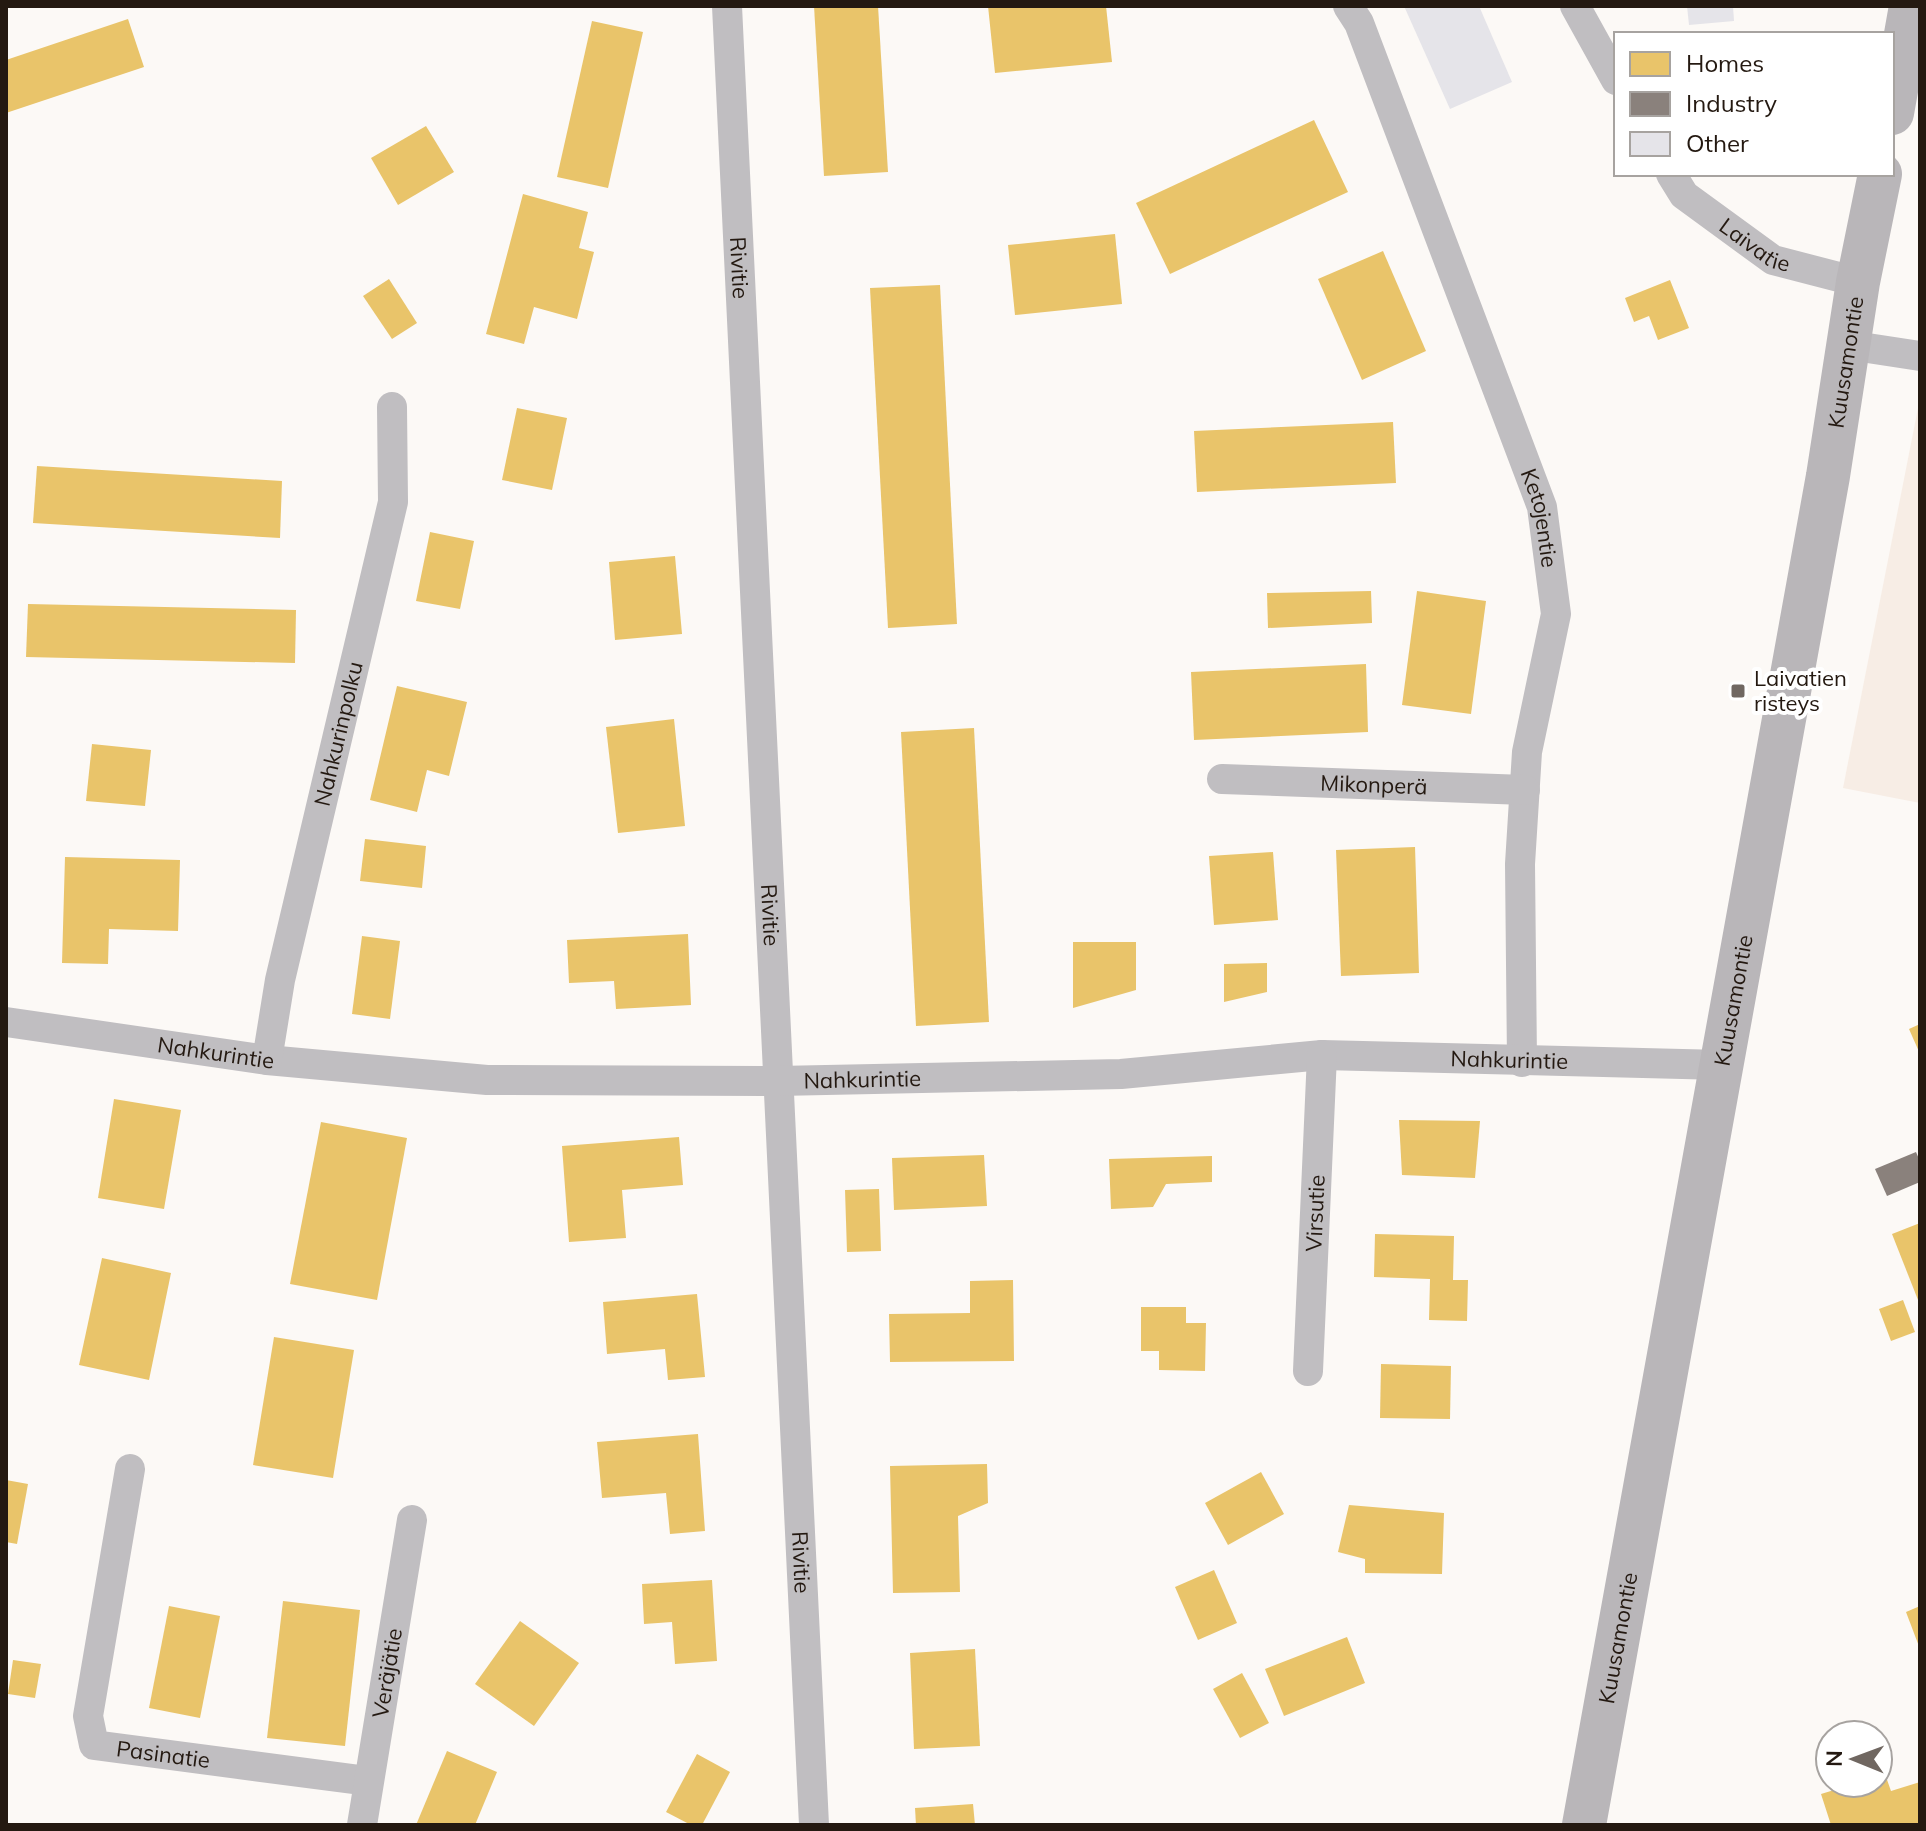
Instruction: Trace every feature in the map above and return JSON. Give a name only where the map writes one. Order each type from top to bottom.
[{"type":"main road","points":[[1894,102],[1911,6]]},
{"type":"main road","name":"Kuusamontie","points":[[1584,1825],[1828,476],[1858,282],[1880,176]]},
{"type":"street","name":"Rivitie","points":[[727,6],[814,1825]]},
{"type":"street","name":"Ketojentie","points":[[1348,6],[1359,23],[1542,507],[1556,614],[1527,752],[1520,864],[1522,1062]]},
{"type":"street","points":[[1575,6],[1614,76]]},
{"type":"street","name":"Laivatie","points":[[1672,176],[1684,195],[1773,260],[1858,282]]},
{"type":"street","points":[[1848,345],[1920,356]]},
{"type":"street","name":"Nahkurinpolku","points":[[267,1060],[280,980],[393,502],[392,407]]},
{"type":"street","name":"Mikonperä","points":[[1222,779],[1525,790]]},
{"type":"street","name":"Nahkurintie","points":[[6,1022],[267,1060],[487,1080],[778,1081],[1121,1074],[1322,1055],[1722,1065]]},
{"type":"street","name":"Virsutie","points":[[1308,1371],[1322,1055]]},
{"type":"street","name":"Pasinatie","points":[[130,1469],[88,1716],[94,1745],[368,1781]]},
{"type":"street","name":"Veräjätie","points":[[362,1825],[412,1520]]},
{"type":"shaded area","points":[[1920,398],[1920,803],[1843,788]]},
{"type":"building: Homes","points":[[814,6],[878,6],[888,172],[824,176]]},
{"type":"building: Homes","points":[[988,6],[1106,6],[1112,62],[995,73]]},
{"type":"building: Homes","points":[[128,19],[144,67],[6,113],[6,60]]},
{"type":"building: Homes","points":[[592,21],[643,32],[608,188],[557,177]]},
{"type":"building: Homes","points":[[1314,120],[1348,192],[1170,274],[1136,203]]},
{"type":"building: Homes","points":[[426,126],[454,172],[398,205],[371,158]]},
{"type":"building: Homes","points":[[523,194],[588,212],[579,248],[594,252],[577,319],[534,307],[524,344],[486,334]]},
{"type":"building: Homes","points":[[1115,234],[1122,304],[1015,315],[1008,245]]},
{"type":"building: Homes","points":[[1383,251],[1426,351],[1362,380],[1318,279]]},
{"type":"building: Homes","points":[[389,279],[417,323],[392,339],[363,296]]},
{"type":"building: Homes","points":[[1670,280],[1689,328],[1658,340],[1649,316],[1634,322],[1625,298]]},
{"type":"building: Homes","points":[[940,285],[957,624],[888,628],[870,288]]},
{"type":"building: Homes","points":[[517,408],[567,418],[552,490],[502,480]]},
{"type":"building: Homes","points":[[1393,422],[1396,483],[1197,492],[1194,431]]},
{"type":"building: Homes","points":[[37,466],[282,481],[280,538],[33,523]]},
{"type":"building: Homes","points":[[430,532],[474,541],[460,609],[416,601]]},
{"type":"building: Homes","points":[[675,556],[682,634],[615,640],[609,562]]},
{"type":"building: Homes","points":[[1371,591],[1372,623],[1268,628],[1267,593]]},
{"type":"building: Homes","points":[[1417,591],[1486,601],[1471,714],[1402,705]]},
{"type":"building: Homes","points":[[28,604],[296,610],[295,663],[26,657]]},
{"type":"building: Homes","points":[[1366,664],[1368,732],[1194,740],[1191,672]]},
{"type":"building: Homes","points":[[397,686],[467,702],[449,776],[427,770],[417,812],[370,800]]},
{"type":"building: Homes","points":[[674,719],[685,826],[618,833],[606,727]]},
{"type":"building: Homes","points":[[974,728],[989,1022],[916,1026],[901,732]]},
{"type":"building: Homes","points":[[92,744],[151,750],[145,806],[86,801]]},
{"type":"building: Homes","points":[[365,839],[426,846],[422,888],[360,881]]},
{"type":"building: Homes","points":[[1415,847],[1419,973],[1341,976],[1336,850]]},
{"type":"building: Homes","points":[[1273,852],[1278,920],[1214,925],[1209,856]]},
{"type":"building: Homes","points":[[65,857],[180,860],[178,931],[109,929],[108,964],[62,963]]},
{"type":"building: Homes","points":[[688,934],[691,1005],[616,1009],[614,981],[569,983],[567,940]]},
{"type":"building: Homes","points":[[362,936],[400,941],[390,1019],[352,1014]]},
{"type":"building: Homes","points":[[1073,942],[1136,942],[1136,990],[1073,1008]]},
{"type":"building: Homes","points":[[1267,963],[1267,992],[1224,1002],[1224,964]]},
{"type":"building: Homes","points":[[1920,1024],[1920,1054],[1909,1029]]},
{"type":"building: Homes","points":[[114,1099],[181,1110],[164,1209],[98,1198]]},
{"type":"building: Homes","points":[[1399,1120],[1480,1121],[1475,1178],[1402,1175]]},
{"type":"building: Homes","points":[[321,1122],[407,1138],[377,1300],[290,1284]]},
{"type":"building: Homes","points":[[679,1137],[683,1185],[622,1190],[626,1238],[569,1242],[562,1146]]},
{"type":"building: Homes","points":[[984,1155],[987,1206],[894,1210],[892,1158]]},
{"type":"building: Homes","points":[[1212,1156],[1212,1182],[1166,1184],[1153,1207],[1111,1209],[1109,1159]]},
{"type":"building: Homes","points":[[879,1189],[881,1251],[847,1252],[845,1190]]},
{"type":"building: Homes","points":[[1920,1223],[1920,1305],[1892,1234]]},
{"type":"building: Homes","points":[[1375,1234],[1454,1236],[1453,1280],[1468,1280],[1467,1321],[1429,1320],[1430,1279],[1374,1277]]},
{"type":"building: Homes","points":[[102,1258],[171,1273],[149,1380],[79,1365]]},
{"type":"building: Homes","points":[[1013,1280],[1014,1361],[890,1362],[889,1314],[970,1313],[970,1281]]},
{"type":"building: Homes","points":[[697,1294],[705,1377],[668,1380],[665,1349],[607,1354],[603,1302]]},
{"type":"building: Homes","points":[[1903,1300],[1915,1332],[1891,1341],[1879,1309]]},
{"type":"building: Homes","points":[[1141,1307],[1186,1307],[1186,1323],[1206,1323],[1205,1371],[1159,1370],[1159,1351],[1141,1351]]},
{"type":"building: Homes","points":[[274,1337],[354,1350],[333,1478],[253,1465]]},
{"type":"building: Homes","points":[[1381,1364],[1451,1366],[1450,1419],[1380,1418]]},
{"type":"building: Homes","points":[[698,1434],[705,1531],[670,1534],[666,1493],[602,1498],[597,1442]]},
{"type":"building: Homes","points":[[987,1464],[988,1503],[958,1516],[960,1592],[893,1593],[890,1466]]},
{"type":"building: Homes","points":[[1261,1472],[1284,1514],[1228,1545],[1205,1503]]},
{"type":"building: Homes","points":[[6,1480],[28,1484],[17,1544],[6,1542]]},
{"type":"building: Homes","points":[[1349,1505],[1444,1513],[1442,1574],[1365,1573],[1365,1559],[1338,1552]]},
{"type":"building: Homes","points":[[1214,1570],[1237,1623],[1198,1640],[1175,1587]]},
{"type":"building: Homes","points":[[712,1580],[717,1661],[675,1664],[672,1622],[644,1624],[642,1584]]},
{"type":"building: Homes","points":[[283,1601],[360,1610],[345,1746],[267,1738]]},
{"type":"building: Homes","points":[[169,1606],[220,1616],[200,1718],[149,1708]]},
{"type":"building: Homes","points":[[1920,1606],[1920,1649],[1906,1612]]},
{"type":"building: Homes","points":[[520,1621],[579,1663],[534,1726],[475,1684]]},
{"type":"building: Homes","points":[[1347,1637],[1365,1683],[1284,1716],[1265,1669]]},
{"type":"building: Homes","points":[[975,1649],[980,1746],[914,1749],[910,1653]]},
{"type":"building: Homes","points":[[13,1660],[41,1664],[35,1698],[8,1694]]},
{"type":"building: Homes","points":[[1242,1673],[1269,1723],[1240,1738],[1213,1689]]},
{"type":"building: Homes","points":[[447,1751],[497,1772],[475,1825],[416,1825]]},
{"type":"building: Homes","points":[[697,1754],[730,1772],[702,1825],[691,1825],[666,1812]]},
{"type":"building: Homes","points":[[1920,1782],[1920,1825],[1831,1825],[1823,1799],[1894,1799],[1894,1790]]},
{"type":"building: Homes","points":[[973,1804],[975,1825],[916,1825],[915,1808]]},
{"type":"building: Industry","points":[[1916,1152],[1920,1161],[1920,1182],[1887,1196],[1875,1169]]},
{"type":"building: Other","points":[[1404,6],[1479,6],[1512,82],[1450,109]]},
{"type":"building: Other","points":[[1687,6],[1733,6],[1734,21],[1689,25]]},
{"type":"place","name":"Laivatien risteys","points":[[1738,691]]}]
